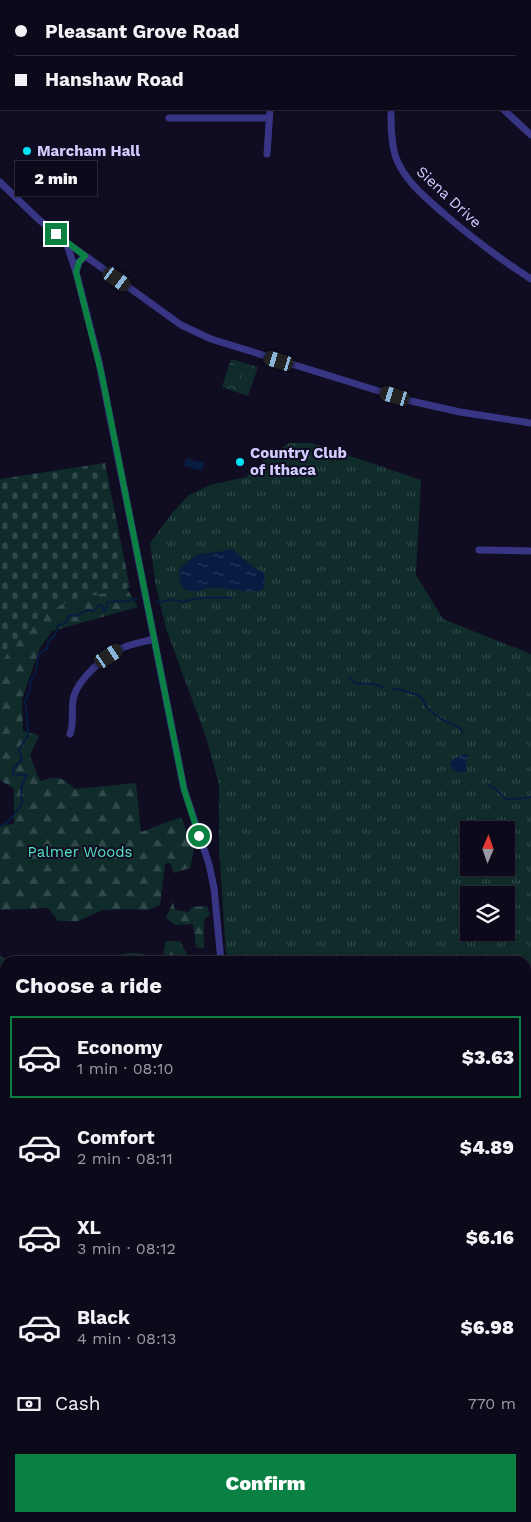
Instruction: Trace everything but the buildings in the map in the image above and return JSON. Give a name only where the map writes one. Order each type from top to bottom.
[{"type":"street","points":[[267,154],[270,110]]},
{"type":"street","name":"Siena Drive","points":[[391,110],[392,143],[404,173],[415,186],[475,240],[531,279]]},
{"type":"street","points":[[504,110],[531,135]]},
{"type":"street","points":[[169,118],[269,118]]},
{"type":"street","points":[[0,182],[41,222],[66,242],[182,325],[211,339],[411,401],[460,412],[531,423]]},
{"type":"street","points":[[66,242],[76,272],[103,381],[184,789],[209,864],[214,888],[221,956]]},
{"type":"street","points":[[76,272],[79,262],[85,256]]},
{"type":"street","points":[[479,550],[531,550]]},
{"type":"street","points":[[70,734],[73,722],[74,695],[79,685],[100,663],[118,650],[154,640]]},
{"type":"green space","points":[[231,359],[258,367],[248,396],[222,387]]},
{"type":"green space","points":[[233,365],[241,368],[235,386],[227,383]]},
{"type":"green space","points":[[244,369],[253,371],[247,390],[238,387]]},
{"type":"green space","points":[[289,443],[312,443],[421,480],[416,575],[443,619],[531,654],[531,956],[229,956],[226,953],[219,849],[219,785],[206,737],[166,629],[155,581],[150,543],[173,512],[189,495],[210,485],[246,477],[266,458]]},
{"type":"green space","points":[[105,463],[130,588],[77,599],[42,612],[0,663],[0,479]]},
{"type":"green space","name":"Palmer Woods","points":[[126,587],[138,607],[52,631],[40,648],[22,699],[23,731],[39,735],[30,756],[40,781],[59,778],[75,789],[136,783],[141,832],[181,817],[194,850],[190,868],[174,873],[170,863],[165,864],[160,905],[148,910],[103,910],[78,921],[58,921],[48,908],[0,910],[0,825],[14,824],[14,789],[0,780],[0,659],[43,605]]},
{"type":"green space","points":[[173,902],[175,910],[189,912],[192,907],[207,906],[210,915],[204,920],[204,949],[196,947],[193,924],[175,925],[166,918]]},
{"type":"green space","points":[[166,941],[180,941],[188,956],[165,956],[163,953]]},
{"type":"green space","points":[[127,953],[141,953],[145,956],[115,956]]},
{"type":"water","points":[[186,458],[204,463],[202,471],[184,466]]},
{"type":"water","points":[[229,549],[264,573],[265,584],[261,591],[210,588],[189,591],[182,586],[179,574],[180,568],[192,558],[204,553]]},
{"type":"water","points":[[468,754],[467,770],[465,772],[458,772],[450,767],[453,759]]},
{"type":"waterway","points":[[177,600],[182,602],[194,599],[231,598]]},
{"type":"waterway","points":[[0,826],[8,822],[22,802],[21,788],[27,775],[13,774],[13,770],[22,759],[19,750],[28,735],[25,701],[30,690],[31,680],[36,673],[38,657],[42,651],[47,649],[48,642],[56,633],[58,625],[68,621],[70,615],[75,616],[88,610],[94,611],[98,605],[103,606],[105,611],[108,602],[137,599]]},
{"type":"waterway","points":[[156,601],[159,603],[173,600]]},
{"type":"waterway","points":[[349,677],[355,683],[374,684],[383,687]]},
{"type":"waterway","points":[[393,689],[418,695],[422,698],[427,708],[441,719],[460,728],[462,733]]},
{"type":"waterway","points":[[487,784],[506,799],[531,797]]},
{"type":"place","name":"Marcham Hall","points":[[27,151]]},
{"type":"place","name":"Country Club of Ithaca","points":[[240,462]]},
{"type":"route","points":[[56,234],[85,256],[77,264],[76,272],[102,376],[184,789],[199,836]]}]
